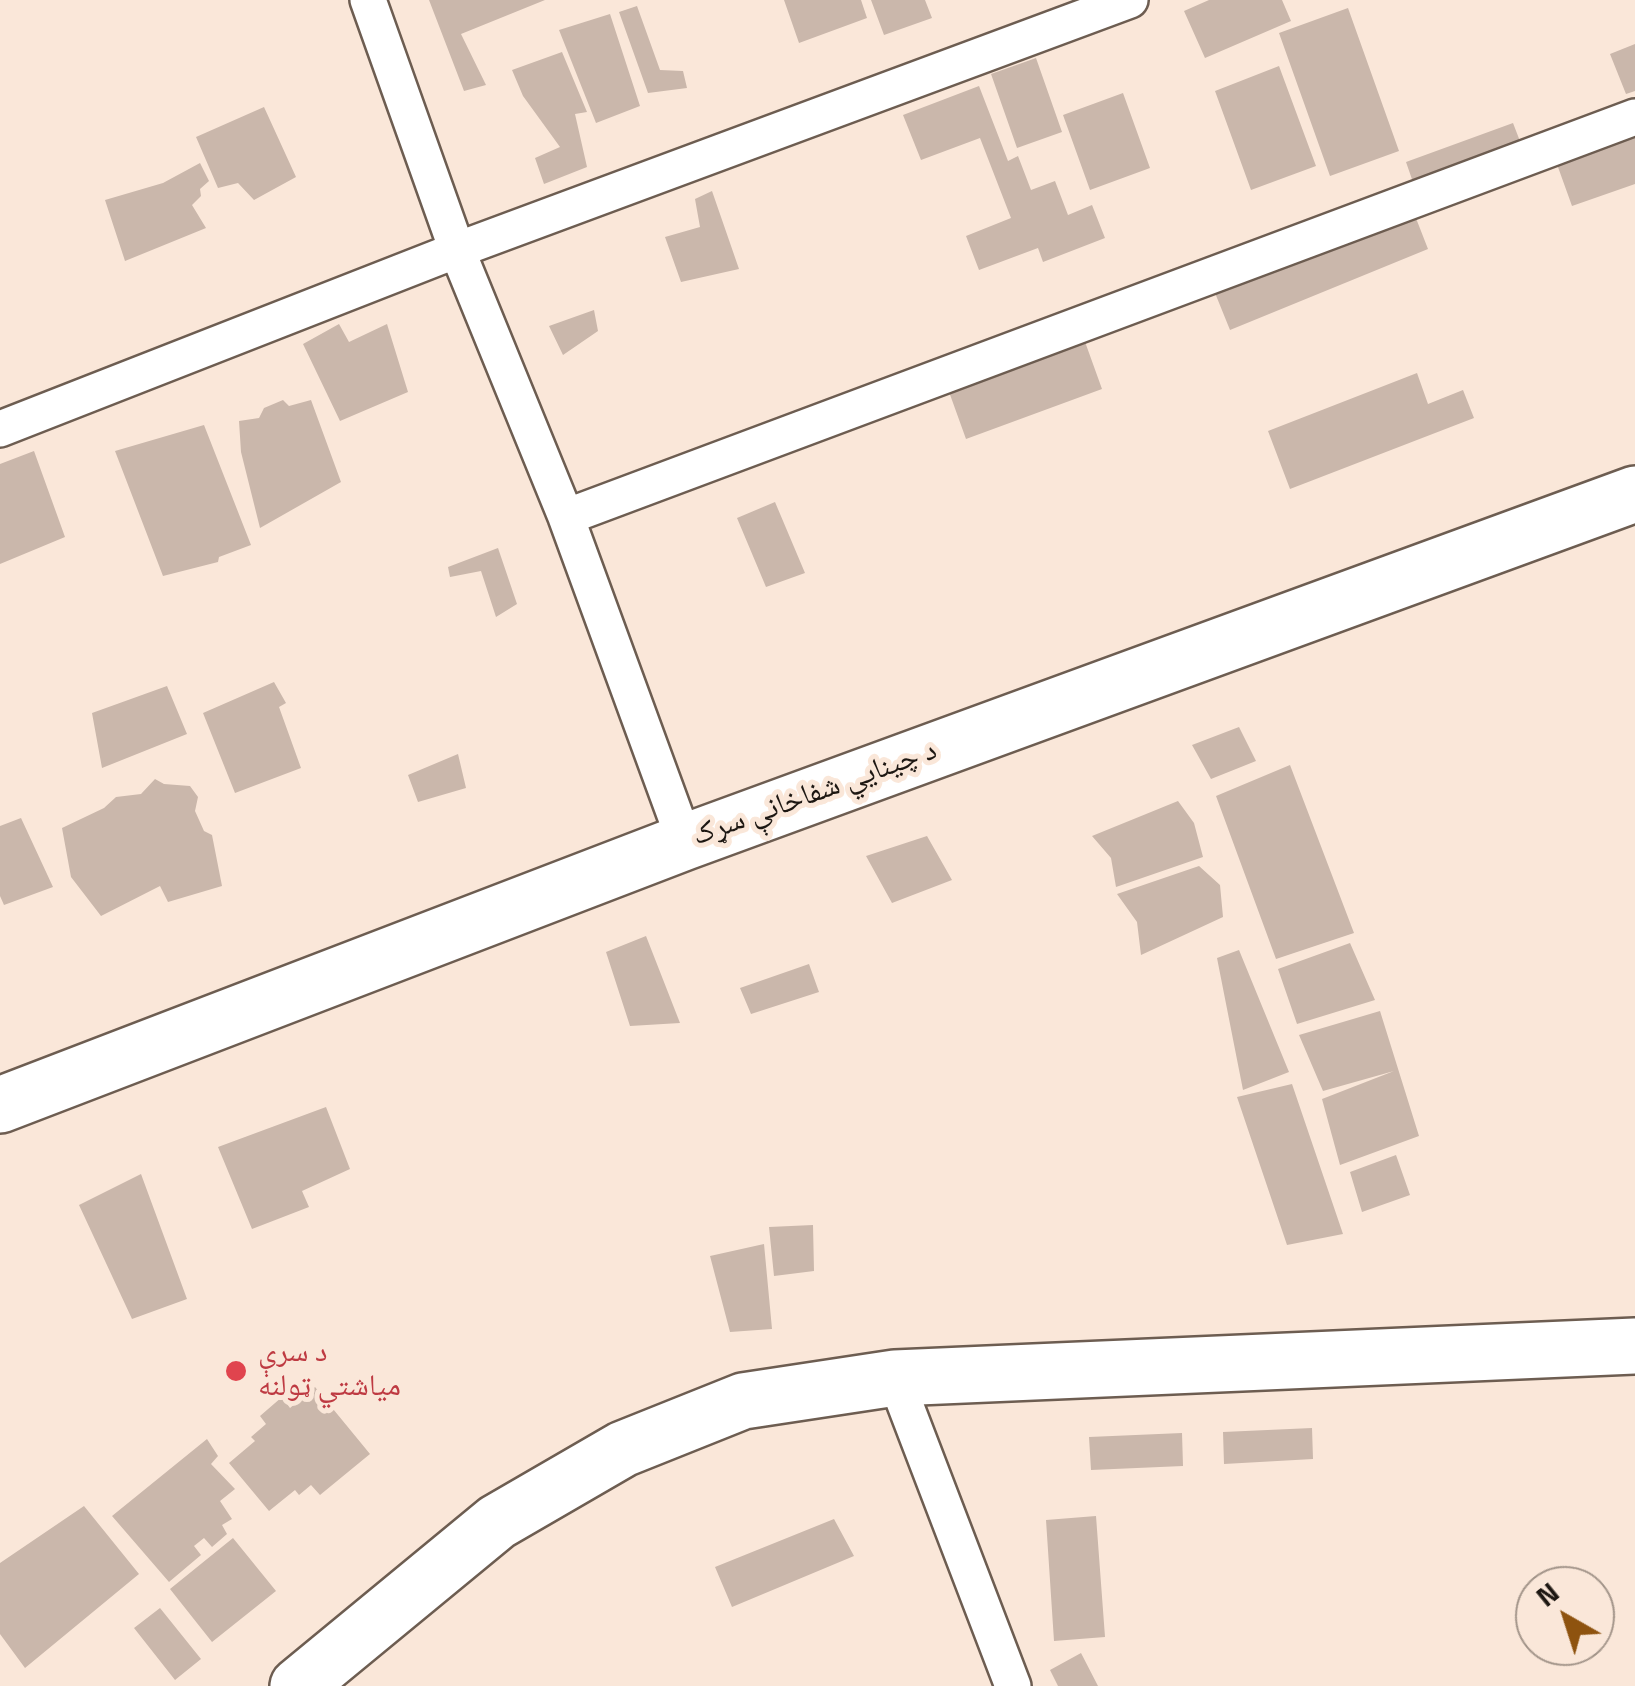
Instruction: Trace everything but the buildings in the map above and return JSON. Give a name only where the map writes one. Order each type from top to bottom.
[{"type":"main road","name":"د چينايي شفاخانې سړک","points":[[0,1106],[685,842],[1635,494]]},
{"type":"main road","points":[[298,1686],[497,1522],[622,1449],[743,1401],[895,1378],[1635,1346]]},
{"type":"street","points":[[368,0],[457,250],[566,517],[685,842]]},
{"type":"street","points":[[0,429],[457,250],[1130,0]]},
{"type":"street","points":[[566,517],[1635,117]]},
{"type":"street","points":[[895,1378],[1012,1686]]},
{"type":"place","name":"د سرې مياشتي ټولنه","points":[[236,1371]]}]
